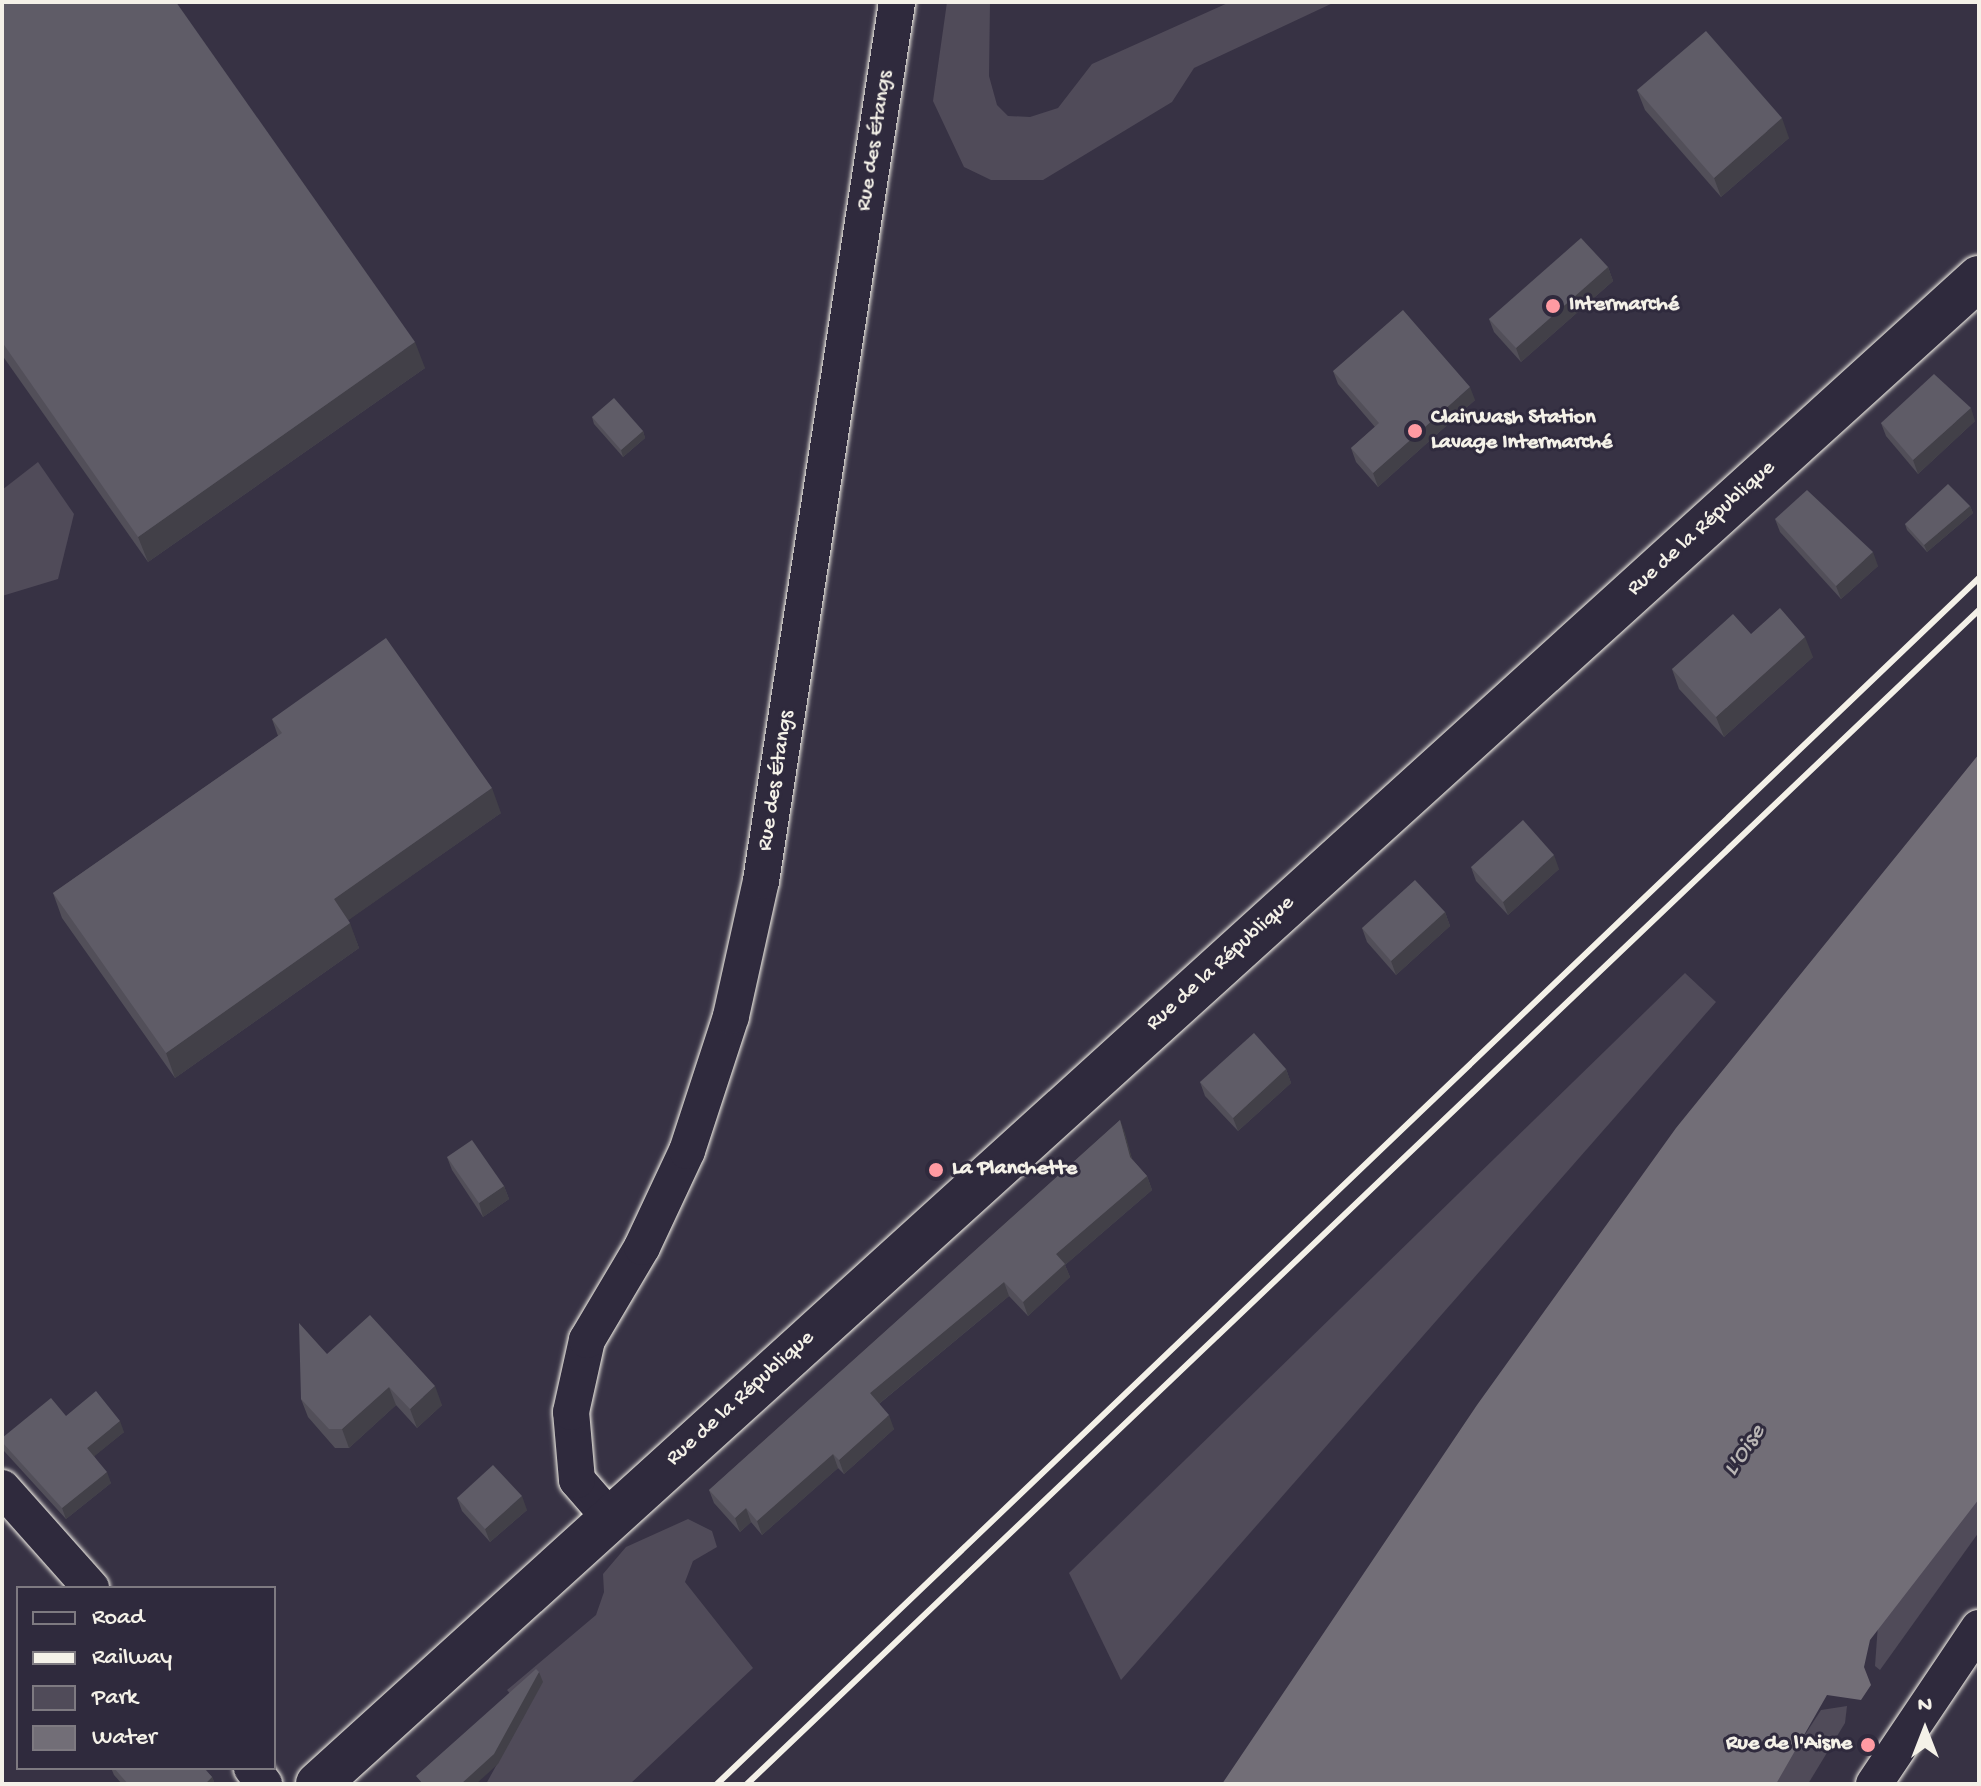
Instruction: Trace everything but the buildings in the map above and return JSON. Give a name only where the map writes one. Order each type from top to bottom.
[{"type":"main road","name":"Rue de la République","points":[[318,1784],[1979,278]]},
{"type":"street","name":"Rue des Étangs","points":[[610,1518],[577,1480],[571,1412],[587,1340],[642,1247],[687,1151],[731,1016],[761,881],[897,2]]},
{"type":"street","points":[[2,1488],[89,1586]]},
{"type":"street","points":[[1874,1784],[1979,1628]]},
{"type":"green space","points":[[947,2],[990,2],[989,76],[997,105],[1008,116],[1030,117],[1058,108],[1092,64],[1230,2],[1335,2],[1194,68],[1172,102],[1043,180],[991,180],[964,167],[933,101]]},
{"type":"green space","points":[[38,462],[74,514],[58,579],[2,596],[2,490]]},
{"type":"green space","points":[[1685,973],[1716,1002],[1121,1680],[1069,1573]]},
{"type":"green space","points":[[1979,1487],[1979,1532],[1880,1670],[1875,1666],[1879,1610]]},
{"type":"green space","points":[[688,1519],[712,1531],[717,1547],[693,1561],[685,1582],[753,1668],[630,1784],[486,1784],[526,1712],[507,1690],[596,1615],[604,1592],[603,1574],[626,1547]]},
{"type":"green space","points":[[1847,1706],[1845,1723],[1808,1784],[1773,1784],[1821,1710]]},
{"type":"water","name":"L'Oise","points":[[1979,754],[1979,1499],[1870,1640],[1864,1667],[1871,1685],[1861,1700],[1827,1695],[1776,1784],[1222,1784],[1477,1405],[1676,1128]]},
{"type":"railway","points":[[717,1784],[1979,578]]},
{"type":"railway","points":[[747,1784],[1979,610]]},
{"type":"place","name":"Intermarché","points":[[1553,306]]},
{"type":"place","name":"ClairWash Station Lavage Intermarché","points":[[1415,431]]},
{"type":"place","name":"La Planchette","points":[[936,1170]]},
{"type":"place","name":"Rue de l'Aisne","points":[[1868,1745]]}]
